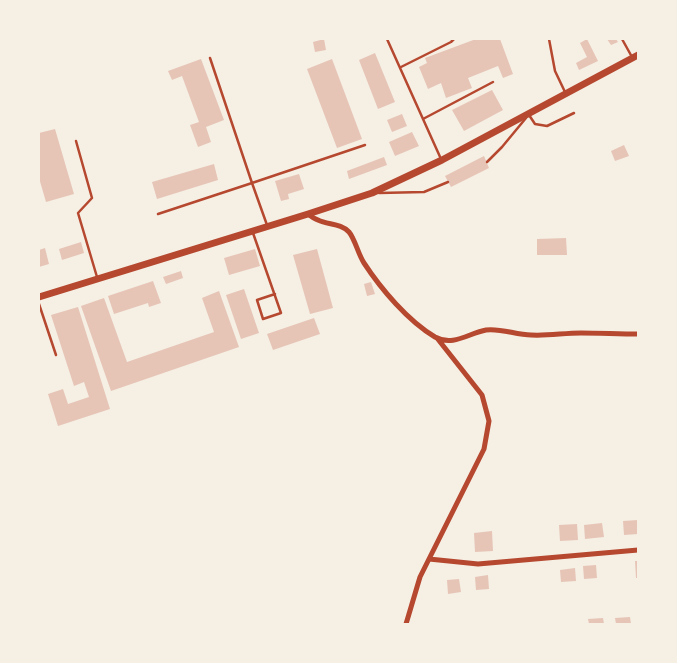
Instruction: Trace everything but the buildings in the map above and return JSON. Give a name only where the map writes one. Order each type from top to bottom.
[{"type":"main road","points":[[39,297],[267,227],[372,192],[442,160],[635,57]]},
{"type":"street","points":[[308,214],[319,221],[336,224],[351,234],[356,250],[379,283],[399,307],[418,325],[437,338],[482,395],[489,421],[484,449],[420,577],[406,624]]},
{"type":"street","points":[[437,338],[457,340],[487,330],[504,330],[530,335],[582,333],[638,334]]},
{"type":"street","points":[[429,559],[478,564],[638,550]]},
{"type":"lane","points":[[387,39],[442,160]]},
{"type":"lane","points":[[400,67],[454,39]]},
{"type":"lane","points":[[549,39],[555,71],[566,94]]},
{"type":"lane","points":[[622,39],[635,57]]},
{"type":"lane","points":[[210,58],[267,227]]},
{"type":"lane","points":[[423,119],[493,82]]},
{"type":"lane","points":[[487,162],[502,147],[528,114],[535,124],[547,126],[574,113]]},
{"type":"lane","points":[[76,141],[92,198],[78,213],[98,278]]},
{"type":"lane","points":[[158,214],[365,145]]},
{"type":"lane","points":[[372,192],[424,192],[448,182]]},
{"type":"lane","points":[[253,231],[275,294],[281,313],[263,319],[257,300],[275,294]]},
{"type":"lane","points":[[39,304],[56,355]]}]
